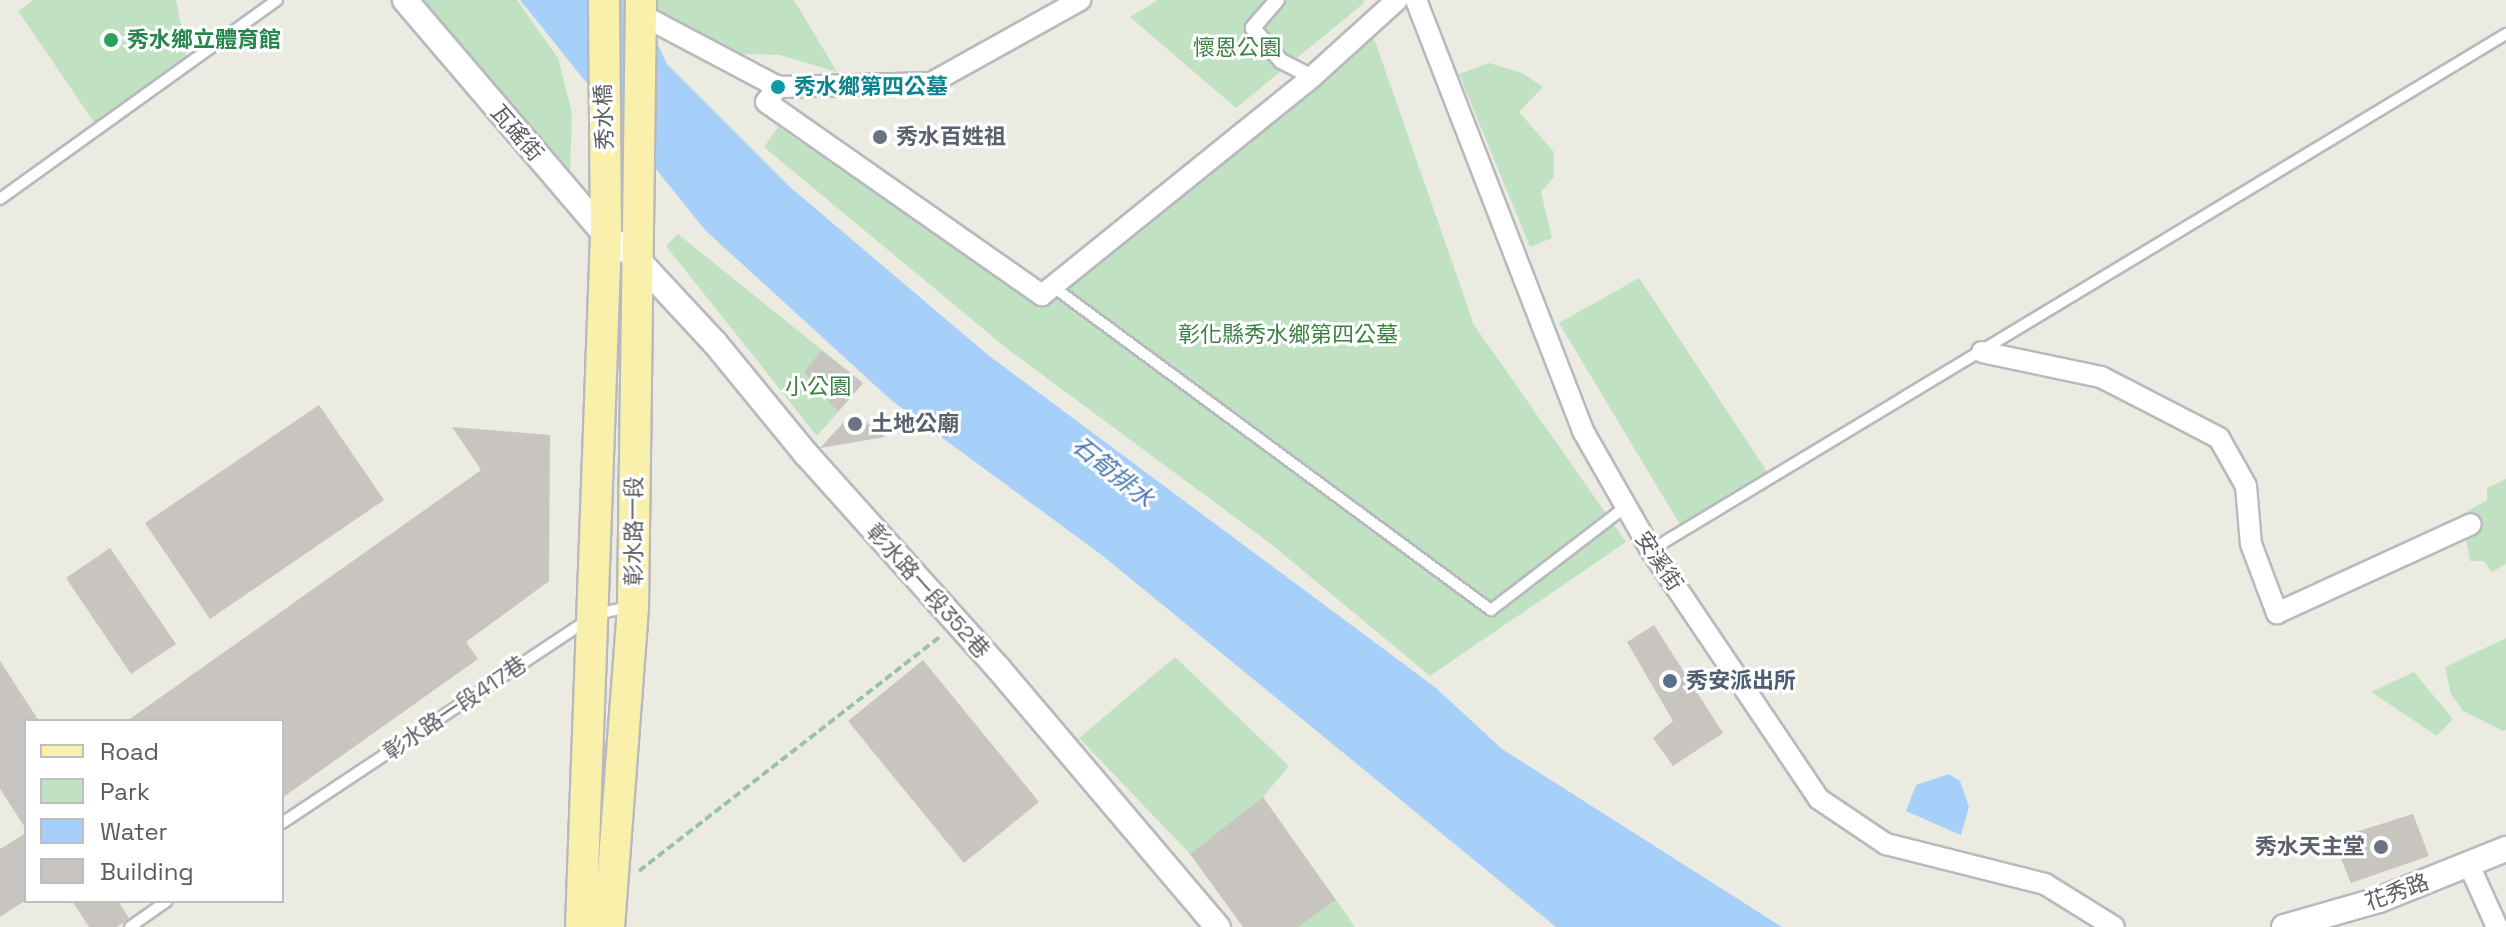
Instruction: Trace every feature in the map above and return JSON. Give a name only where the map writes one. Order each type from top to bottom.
[{"type":"main road","name":"秀水橋","points":[[604,0],[606,235]]},
{"type":"main road","name":"秀水橋","points":[[637,134],[640,7]]},
{"type":"main road","name":"彰水路一段","points":[[609,927],[608,895],[633,606],[637,134]]},
{"type":"main road","name":"彰水路一段","points":[[581,927],[596,614],[599,349],[606,235]]},
{"type":"street","name":"瓦磘街","points":[[405,0],[606,235],[636,258]]},
{"type":"street","points":[[640,7],[778,87],[931,83],[1080,0]]},
{"type":"street","points":[[1277,0],[1253,28],[1281,61],[1312,77]]},
{"type":"street","points":[[778,87],[766,102],[1042,295],[1312,77],[1397,0]]},
{"type":"street","name":"安溪街","points":[[1416,0],[1583,431],[1624,508],[1819,799],[1886,844],[2045,884],[2114,927]]},
{"type":"street","name":"彰水路一段352巷","points":[[636,258],[715,343],[1218,927]]},
{"type":"street","points":[[1982,352],[2101,377],[2219,438],[2246,486],[2251,544],[2277,613],[2471,524]]},
{"type":"street","name":"花秀路","points":[[2284,927],[2379,900],[2506,849]]},
{"type":"street","points":[[2469,865],[2497,927]]},
{"type":"lane","points":[[0,199],[277,0]]},
{"type":"lane","points":[[1651,550],[2506,34]]},
{"type":"lane","points":[[1052,286],[1491,610],[1624,508]]},
{"type":"lane","name":"彰水路一段417巷","points":[[284,822],[596,614],[633,606]]},
{"type":"lane","points":[[130,927],[164,903]]},
{"type":"path","points":[[608,895],[956,624]]},
{"type":"green space","name":"秀水鄉立體育館","points":[[34,0],[176,0],[189,68],[100,131],[18,11]]},
{"type":"green space","points":[[419,0],[517,0],[558,58],[572,113],[569,205]]},
{"type":"green space","points":[[648,0],[794,0],[837,72],[780,55],[742,54],[647,8]]},
{"type":"green space","name":"懷恩公園","points":[[1158,0],[1363,0],[1364,3],[1236,108],[1130,17]]},
{"type":"green space","name":"彰化縣秀水鄉第四公墓","points":[[1374,38],[1474,325],[1626,542],[1430,676],[1271,544],[1005,347],[764,147],[778,127],[1042,306]]},
{"type":"green space","points":[[1489,63],[1522,73],[1543,87],[1519,112],[1554,152],[1554,177],[1541,192],[1552,238],[1530,247],[1459,74]]},
{"type":"green space","name":"小公園","points":[[678,234],[863,383],[817,436],[666,246]]},
{"type":"green space","points":[[1639,278],[1770,476],[1682,528],[1559,323]]},
{"type":"green space","points":[[2506,479],[2506,564],[2492,572],[2484,561],[2470,561],[2461,515],[2487,500],[2487,488]]},
{"type":"green space","points":[[2506,638],[2506,730],[2503,731],[2463,711],[2451,694],[2445,667]]},
{"type":"green space","points":[[1175,657],[1289,766],[1263,797],[1190,854],[1079,738]]},
{"type":"green space","points":[[2414,672],[2453,719],[2437,736],[2371,692]]},
{"type":"green space","points":[[1336,900],[1355,927],[1298,927]]},
{"type":"water","name":"石筍排水","points":[[520,0],[637,0],[667,64],[790,187],[988,355],[1436,688],[1502,749],[1782,927],[1556,927],[1103,556],[891,400],[705,230]]},
{"type":"water","points":[[1949,774],[1960,781],[1969,807],[1961,835],[1906,811],[1916,785]]},
{"type":"building","points":[[821,350],[863,383],[838,412],[804,373]]},
{"type":"building","points":[[319,405],[384,500],[210,619],[145,523]]},
{"type":"building","name":"土地公廟","points":[[853,412],[885,437],[820,448]]},
{"type":"building","points":[[452,427],[550,435],[549,581],[466,642],[478,659],[284,797],[284,719],[130,719],[481,470]]},
{"type":"building","points":[[110,548],[176,644],[131,674],[66,578]]},
{"type":"building","name":"秀安派出所","points":[[1654,625],[1723,733],[1673,766],[1653,738],[1673,721],[1627,642]]},
{"type":"building","points":[[923,660],[1039,802],[964,863],[848,721]]},
{"type":"building","points":[[0,661],[38,719],[24,719],[24,826],[0,789]]},
{"type":"building","points":[[1263,797],[1336,900],[1298,927],[1243,927],[1190,854]]},
{"type":"building","name":"秀水天主堂","points":[[2413,814],[2429,856],[2351,883],[2333,839]]},
{"type":"building","points":[[24,834],[24,901],[0,917],[0,849]]},
{"type":"building","points":[[73,903],[119,903],[129,918],[117,927],[89,927]]},
{"type":"place","name":"秀水鄉立體育館","points":[[111,40]]},
{"type":"place","name":"秀水鄉第四公墓","points":[[778,87]]},
{"type":"place","name":"秀水百姓祖","points":[[880,137]]},
{"type":"place","name":"土地公廟","points":[[855,424]]},
{"type":"place","name":"秀安派出所","points":[[1670,681]]},
{"type":"place","name":"秀水天主堂","points":[[2381,847]]}]
